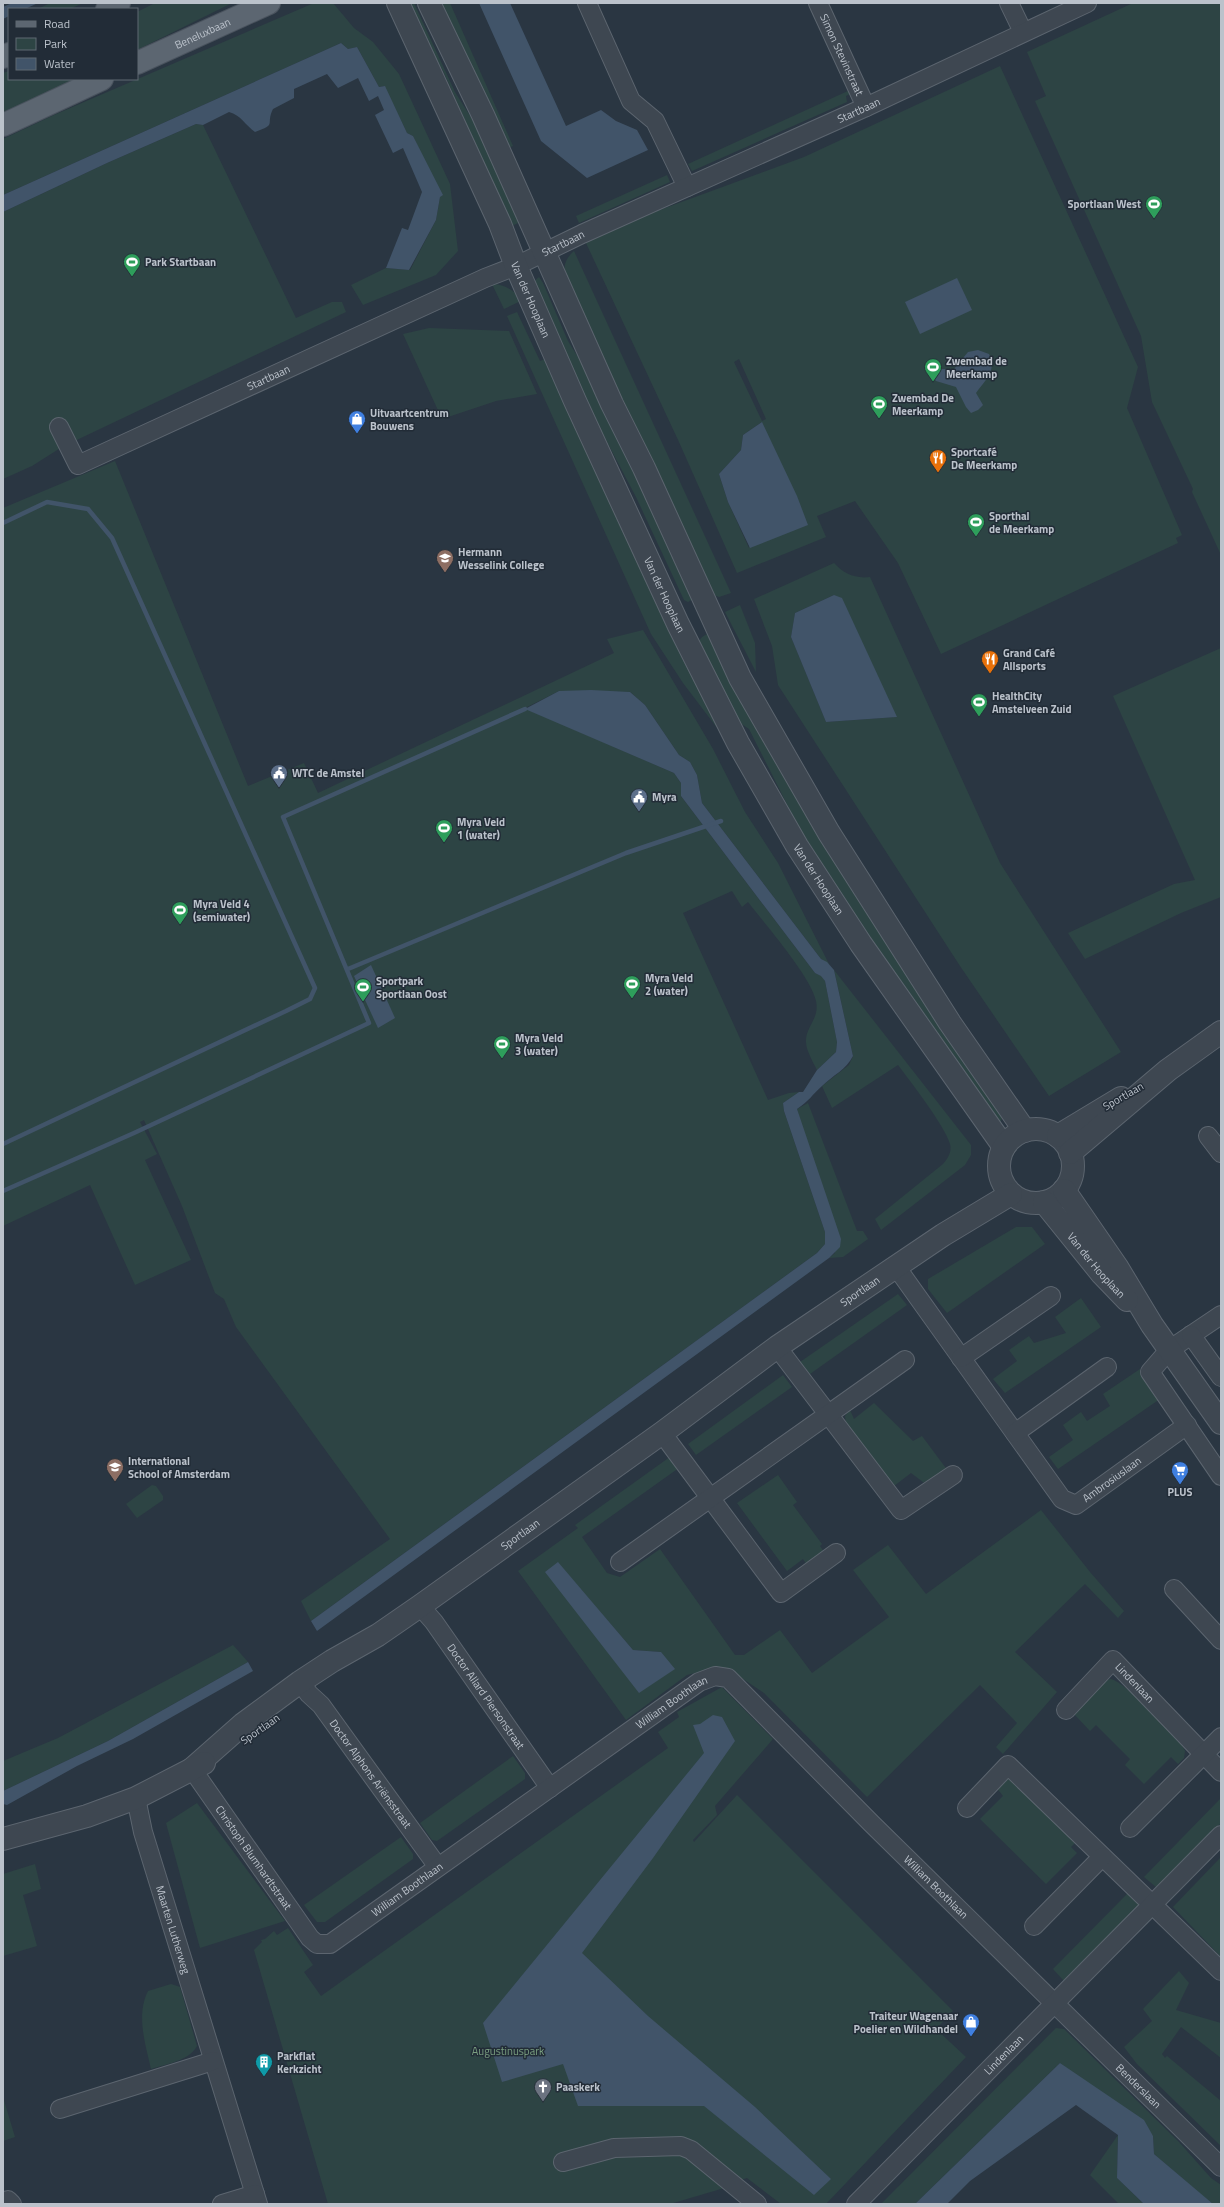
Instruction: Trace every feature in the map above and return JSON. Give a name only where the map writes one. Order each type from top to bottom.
[{"type":"main road","points":[[108,8],[120,3]]},
{"type":"main road","name":"Beneluxbaan","points":[[138,63],[269,3]]},
{"type":"main road","points":[[3,125],[100,80]]},
{"type":"street","name":"Van der Hooplaan","points":[[398,3],[500,224],[516,266],[575,401],[678,624],[738,742],[797,846],[857,938],[1004,1147]]},
{"type":"street","points":[[429,3],[483,115],[543,253],[740,678],[834,840],[950,1023],[1025,1131]]},
{"type":"street","points":[[587,3],[631,101],[655,121],[687,188]]},
{"type":"street","name":"Simon Stevinstraat","points":[[818,3],[866,107]]},
{"type":"street","points":[[1009,3],[1023,32]]},
{"type":"street","name":"Startbaan","points":[[59,427],[78,465],[485,278],[516,266],[582,234],[866,107],[1087,3]]},
{"type":"street","name":"Sportlaan","points":[[1064,1145],[1221,1032]]},
{"type":"street","points":[[1036,1129],[1047,1131],[1064,1145],[1072,1172],[1064,1190],[1055,1198],[1044,1202],[1032,1203],[1021,1200],[1007,1188],[1000,1164],[1004,1147],[1013,1137],[1025,1131],[1036,1129]]},
{"type":"street","points":[[1208,1136],[1221,1153]]},
{"type":"street","name":"Sportlaan","points":[[3,1839],[87,1816],[136,1798],[218,1757],[256,1733],[305,1688],[340,1672],[378,1635],[662,1433],[777,1347],[897,1268],[1007,1188]]},
{"type":"street","name":"Van der Hooplaan","points":[[1064,1190],[1117,1267],[1152,1325],[1221,1423]]},
{"type":"street","name":"Van der Hooplaan","points":[[1044,1202],[1102,1274],[1152,1325]]},
{"type":"street","name":"Ambrosiuslaan","points":[[897,1268],[1062,1499],[1076,1505],[1187,1425]]},
{"type":"street","points":[[961,1358],[1051,1296]]},
{"type":"street","points":[[1221,1315],[1169,1350],[1150,1372],[1221,1476]]},
{"type":"street","points":[[1191,1335],[1221,1377]]},
{"type":"street","points":[[777,1347],[827,1415],[902,1510],[953,1475]]},
{"type":"street","points":[[620,1562],[905,1360]]},
{"type":"street","points":[[1015,1433],[1107,1367]]},
{"type":"street","points":[[662,1433],[781,1593],[836,1553]]},
{"type":"street","points":[[1174,1589],[1221,1640]]},
{"type":"street","name":"Doctor Allard Piersonstraat","points":[[420,1606],[434,1622],[550,1788]]},
{"type":"street","name":"Lindenlaan","points":[[1066,1710],[1113,1660],[1221,1772]]},
{"type":"street","name":"William Boothlaan","points":[[317,1944],[330,1944],[699,1682],[715,1676],[728,1678],[863,1814],[1056,2003]]},
{"type":"street","name":"Doctor Alphons Ariënsstraat","points":[[305,1688],[321,1705],[438,1867]]},
{"type":"street","points":[[1130,1828],[1221,1737]]},
{"type":"street","points":[[967,1808],[1008,1765],[1152,1906],[1221,1971]]},
{"type":"street","name":"Christoph Blumhardtstraat","points":[[192,1769],[310,1938],[317,1944]]},
{"type":"street","name":"Maarten Lutherweg","points":[[136,1798],[143,1832],[256,2199],[222,2204]]},
{"type":"street","name":"Lindenlaan","points":[[856,2204],[1221,1835]]},
{"type":"street","points":[[1034,1926],[1102,1857]]},
{"type":"street","name":"Benderslaan","points":[[1056,2003],[1221,2167]]},
{"type":"street","points":[[60,2109],[213,2061]]},
{"type":"street","points":[[563,2162],[614,2148],[681,2146],[691,2150],[757,2204]]},
{"type":"green space","points":[[50,3],[83,3],[72,8],[40,8]]},
{"type":"green space","points":[[155,3],[232,3],[138,50],[138,12]]},
{"type":"green space","points":[[314,3],[333,3],[354,28],[373,42],[399,74],[450,184],[458,251],[436,275],[363,305],[351,285],[386,268],[410,270],[436,220],[440,197],[413,136],[407,133],[384,86],[379,87],[357,47],[348,49],[341,43],[3,195],[3,139]]},
{"type":"green space","points":[[405,3],[414,3],[455,92],[482,135],[520,222],[512,226],[443,71],[420,34]]},
{"type":"green space","points":[[441,3],[450,3],[513,146],[508,148]]},
{"type":"green space","name":"Sportlaan West","points":[[1133,3],[1221,3],[1221,555],[1192,492],[1193,489],[1152,402],[1141,336],[1035,101],[1046,96],[1027,52]]},
{"type":"green space","name":"Zwembad de Meerkamp","points":[[1000,66],[1138,367],[1127,408],[1182,535],[1176,538],[1178,543],[941,654],[898,563],[855,501],[817,516],[826,537],[737,573],[679,442],[586,243],[657,211],[804,157]],"holes":[[[739,359],[766,419],[762,421],[734,362]],[[762,422],[749,548],[728,502],[719,474],[741,450],[743,435]]]},
{"type":"green space","points":[[8,71],[8,80],[73,80],[3,113],[3,73]]},
{"type":"green space","points":[[850,90],[850,94],[846,96],[847,102],[692,171],[688,164]]},
{"type":"green space","name":"Park Startbaan","points":[[196,124],[203,125],[296,318],[332,302],[342,302],[346,312],[62,447],[32,466],[3,479],[3,212],[107,163]]},
{"type":"green space","points":[[667,175],[670,182],[579,223],[576,216]]},
{"type":"green space","points":[[574,251],[731,593],[719,597],[711,594],[564,277],[566,262]]},
{"type":"green space","points":[[539,277],[568,341],[604,399],[693,599],[688,602],[684,600],[636,497],[588,406],[532,283]]},
{"type":"green space","points":[[492,284],[501,285],[509,289],[523,300],[504,309]]},
{"type":"green space","points":[[517,312],[540,361],[545,359],[727,741],[683,683],[651,634],[507,316]]},
{"type":"green space","points":[[429,328],[509,331],[537,394],[496,401],[442,419],[403,334]]},
{"type":"green space","name":"Sportpark Sportlaan Oost","points":[[115,461],[248,786],[304,763],[318,793],[614,653],[607,639],[643,630],[713,749],[745,812],[778,863],[830,966],[821,959],[702,803],[697,775],[690,762],[679,755],[645,705],[630,692],[559,691],[525,708],[674,773],[681,783],[681,796],[815,973],[822,976],[825,981],[837,1042],[836,1052],[817,1070],[806,1045],[806,1037],[817,1007],[812,991],[806,978],[797,965],[748,902],[742,907],[732,891],[683,913],[768,1100],[789,1093],[799,1092],[783,1103],[784,1111],[825,1232],[825,1244],[817,1253],[311,1621],[301,1601],[390,1539],[236,1327],[224,1299],[215,1293],[182,1206],[144,1120],[140,1122],[157,1154],[145,1160],[191,1260],[135,1285],[90,1185],[3,1226],[3,508]]},
{"type":"green space","points":[[834,563],[841,570],[854,576],[870,577],[1000,863],[1121,1052],[1049,1096],[960,966],[778,685],[772,646],[754,599]],"holes":[[[834,595],[896,717],[826,722],[791,637],[795,613]]]},
{"type":"green space","points":[[740,605],[755,643],[756,672],[725,612]]},
{"type":"green space","points":[[713,633],[1003,1114],[1001,1121],[999,1122],[876,949],[801,832],[749,729],[734,719],[698,644],[700,639],[704,636]]},
{"type":"green space","points":[[1221,648],[1221,897],[1181,913],[1085,959],[1068,933],[1174,884],[1195,880],[1113,696]]},
{"type":"green space","points":[[834,970],[971,1145],[971,1155],[965,1165],[881,1230],[875,1219],[943,1164],[949,1155],[950,1144],[935,1115],[898,1065],[832,1108],[822,1086],[849,1065],[853,1056]]},
{"type":"green space","points":[[808,1103],[857,1231],[863,1231],[868,1239],[843,1257],[829,1258],[835,1253],[797,1109]]},
{"type":"green space","points":[[1016,1227],[1032,1227],[1045,1244],[947,1313],[928,1289],[928,1279]]},
{"type":"green space","points":[[898,1294],[907,1305],[810,1374],[800,1362]]},
{"type":"green space","points":[[1081,1298],[1101,1327],[1005,1393],[993,1379],[1017,1361],[1009,1350],[1029,1336],[1034,1343],[1066,1333],[1055,1317]]},
{"type":"green space","points":[[1140,1369],[1160,1399],[1058,1469],[1049,1457],[1073,1440],[1063,1425],[1081,1412],[1087,1421],[1110,1406],[1103,1394]]},
{"type":"green space","points":[[783,1375],[792,1387],[696,1455],[688,1444]]},
{"type":"green space","points":[[874,1403],[913,1441],[922,1436],[948,1471],[927,1485],[911,1473],[894,1486],[846,1423],[845,1416],[850,1410],[854,1419]]},
{"type":"green space","points":[[674,1454],[683,1465],[582,1537],[607,1573],[620,1577],[660,1549],[735,1655],[744,1655],[780,1630],[812,1673],[889,1617],[853,1570],[888,1545],[926,1594],[1041,1510],[1090,1572],[1124,1611],[1118,1618],[1085,1584],[1015,1652],[1057,1692],[1003,1754],[996,1747],[1017,1723],[980,1685],[867,1797],[764,1693],[734,1673],[707,1670],[687,1675],[626,1720],[518,1571],[578,1528],[575,1525]],"holes":[[[558,1563],[633,1650],[661,1652],[639,1692]]]},
{"type":"green space","points":[[778,1475],[797,1502],[793,1505],[822,1544],[820,1546],[824,1552],[807,1565],[803,1559],[787,1571],[737,1503]]},
{"type":"green space","points":[[152,1485],[156,1486],[163,1496],[163,1500],[137,1518],[126,1504]]},
{"type":"green space","points":[[233,1645],[248,1662],[108,1741],[3,1791],[3,1761],[58,1738]]},
{"type":"green space","points":[[1111,1679],[1118,1682],[1136,1697],[1180,1742],[1185,1751],[1184,1758],[1178,1764],[1171,1757],[1144,1784],[1125,1765],[1130,1759],[1096,1725],[1090,1731],[1074,1714],[1105,1680]]},
{"type":"green space","name":"Augustinuspark","points":[[722,1687],[773,1739],[715,1806],[717,1815],[693,1840],[694,1842],[737,1795],[953,2011],[936,2029],[966,2057],[826,2204],[781,2204],[747,2178],[731,2183],[731,2186],[670,2204],[328,2204],[254,1950],[262,1942],[261,1940],[265,1939],[274,1931],[277,1935],[288,1928],[313,1965],[304,1972],[321,1996],[668,1748],[658,1732],[679,1717],[677,1712]]},
{"type":"green space","points":[[513,1756],[525,1773],[525,1779],[437,1841],[432,1840],[420,1823]]},
{"type":"green space","points":[[1007,1779],[1017,1780],[1077,1841],[1071,1847],[1077,1853],[1046,1884],[980,1819],[1003,1796],[996,1787],[1001,1781]]},
{"type":"green space","points":[[1221,1798],[1221,1823],[1156,1887],[1144,1877]]},
{"type":"green space","points":[[197,1803],[285,1921],[200,1948],[166,1823]]},
{"type":"green space","points":[[401,1837],[413,1854],[413,1859],[325,1922],[317,1922],[304,1905]]},
{"type":"green space","points":[[1221,1857],[1221,1957],[1173,1907]]},
{"type":"green space","points":[[35,1864],[41,1889],[23,1895],[37,1946],[3,1956],[3,1874]]},
{"type":"green space","points":[[1128,1893],[1139,1905],[1064,1981],[1053,1969]]},
{"type":"green space","points":[[1179,1971],[1189,1983],[1176,2010],[1221,2023],[1221,2058],[1181,2027],[1162,2054],[1165,2058],[1167,2056],[1221,2101],[1221,2146],[1137,2064],[1124,2047],[1152,2021],[1143,2009]]},
{"type":"green space","points":[[171,1984],[180,1987],[197,2046],[183,2059],[151,2069],[143,2029],[142,2019],[144,2000],[148,1991]]},
{"type":"green space","points":[[1056,2028],[1064,2029],[1179,2142],[1211,2178],[1221,2185],[1221,2204],[1213,2204],[1206,2199],[1154,2154],[1153,2136],[1060,2063],[915,2204],[881,2204]]},
{"type":"green space","points":[[3,2097],[15,2137],[3,2141]]},
{"type":"green space","points":[[1118,2135],[1117,2178],[1144,2204],[1119,2204],[1090,2175]]},
{"type":"water","points":[[12,3],[38,3],[27,8],[8,8],[8,16],[3,19],[3,7]]},
{"type":"water","points":[[479,3],[510,3],[566,126],[601,110],[616,121],[637,130],[648,150],[587,178],[541,141]]},
{"type":"water","points":[[341,43],[348,49],[357,47],[379,87],[385,86],[407,133],[413,136],[443,195],[440,197],[436,220],[409,270],[386,268],[402,228],[408,230],[422,192],[403,148],[393,153],[375,115],[384,110],[378,96],[369,101],[358,78],[338,88],[327,74],[294,89],[294,98],[273,109],[270,124],[255,132],[240,118],[229,112],[203,125],[196,124],[107,163],[3,212],[3,195]]},
{"type":"water","points":[[957,278],[972,310],[920,334],[905,302]]},
{"type":"water","points":[[978,350],[989,354],[992,365],[987,379],[976,393],[983,405],[978,410],[971,413],[966,407],[956,387],[936,381],[931,375],[932,369],[954,369],[968,352]]},
{"type":"water","points":[[762,422],[797,496],[808,525],[750,548],[728,502],[719,474],[741,450],[743,435]]},
{"type":"water","points":[[834,595],[842,598],[897,717],[826,722],[791,637],[795,613]]},
{"type":"water","points":[[591,690],[630,692],[645,705],[679,755],[690,762],[697,775],[702,803],[821,959],[827,962],[834,970],[853,1056],[843,1069],[826,1082],[808,1101],[797,1109],[841,1239],[840,1247],[829,1258],[317,1631],[311,1621],[817,1253],[825,1244],[825,1232],[784,1111],[783,1103],[799,1092],[803,1092],[817,1070],[836,1052],[837,1042],[825,981],[821,976],[815,973],[681,796],[681,783],[674,773],[525,709],[559,691]]},
{"type":"water","points":[[371,965],[395,1018],[378,1028],[354,976]]},
{"type":"water","points":[[558,1562],[633,1650],[661,1652],[675,1669],[639,1693],[545,1572]]},
{"type":"water","points":[[248,1662],[253,1671],[133,1739],[77,1766],[7,1805],[3,1804],[3,1791],[108,1741]]},
{"type":"water","points":[[713,1715],[722,1717],[735,1741],[653,1858],[582,1953],[648,2016],[755,2107],[831,2179],[814,2195],[704,2106],[578,2106],[563,2064],[502,2082],[483,2023],[704,1753],[693,1725],[700,1724]]},
{"type":"water","points":[[1060,2063],[1144,2120],[1153,2136],[1154,2154],[1213,2204],[1144,2204],[1117,2178],[1118,2135],[1076,2105],[970,2181],[947,2204],[915,2204]]},
{"type":"waterway","points":[[3,523],[47,502],[88,509],[112,538],[315,988],[310,999],[3,1144]]},
{"type":"waterway","points":[[3,1191],[134,1133],[369,1023],[283,817],[525,709]]},
{"type":"waterway","points":[[348,969],[626,853],[721,821]]},
{"type":"place","name":"Sportlaan West","points":[[1154,219]]},
{"type":"place","name":"Park Startbaan","points":[[132,277]]},
{"type":"place","name":"Zwembad de Meerkamp","points":[[933,382]]},
{"type":"place","name":"Zwembad De Meerkamp","points":[[879,419]]},
{"type":"place","name":"Uitvaartcentrum Bouwens","points":[[357,434]]},
{"type":"place","name":"Sportcafé De Meerkamp","points":[[938,473]]},
{"type":"place","name":"Sporthal de Meerkamp","points":[[976,537]]},
{"type":"place","name":"Hermann Wesselink College","points":[[445,573]]},
{"type":"place","name":"Grand Café Allsports","points":[[990,674]]},
{"type":"place","name":"HealthCity Amstelveen Zuid","points":[[979,717]]},
{"type":"place","name":"WTC de Amstel","points":[[279,788]]},
{"type":"place","name":"Myra","points":[[639,812]]},
{"type":"place","name":"Myra Veld 1 (water)","points":[[444,843]]},
{"type":"place","name":"Myra Veld 4 (semiwater)","points":[[180,925]]},
{"type":"place","name":"Myra Veld 2 (water)","points":[[632,999]]},
{"type":"place","name":"Sportpark Sportlaan Oost","points":[[363,1002]]},
{"type":"place","name":"Myra Veld 3 (water)","points":[[502,1059]]},
{"type":"place","name":"International School of Amsterdam","points":[[115,1482]]},
{"type":"place","name":"PLUS","points":[[1180,1485]]},
{"type":"place","name":"Traiteur Wagenaar Poelier en Wildhandel","points":[[971,2037]]},
{"type":"place","name":"Parkflat Kerkzicht","points":[[264,2077]]},
{"type":"place","name":"Paaskerk","points":[[543,2102]]}]
